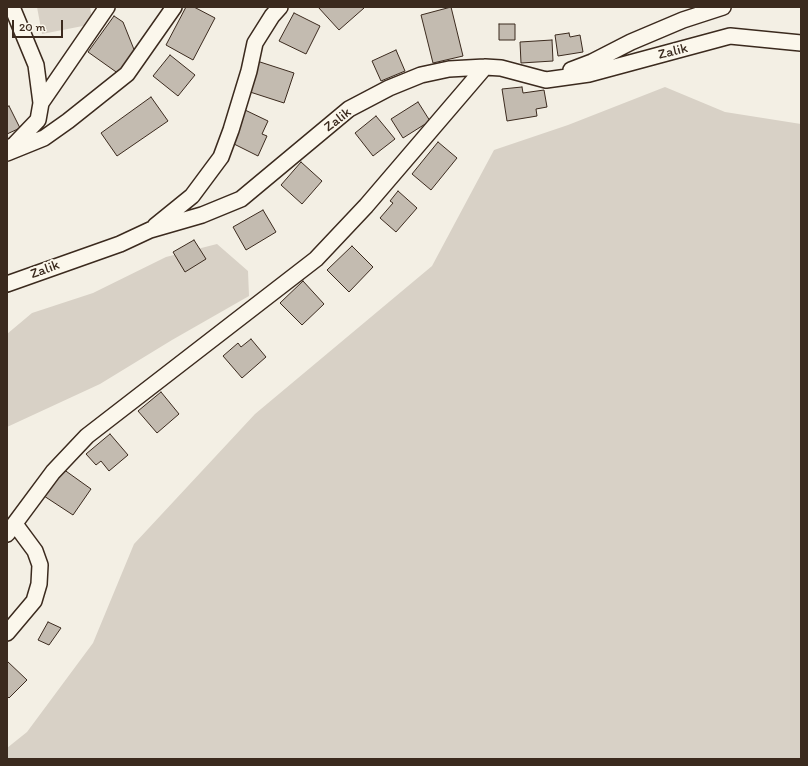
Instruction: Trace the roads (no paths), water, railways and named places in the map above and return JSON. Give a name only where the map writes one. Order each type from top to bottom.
[{"type":"street","points":[[7,149],[15,144],[38,120],[41,103],[36,65],[12,7]]},
{"type":"street","points":[[41,103],[107,7]]},
{"type":"street","points":[[7,153],[44,138],[127,74],[174,7]]},
{"type":"street","name":"Zalik","points":[[150,230],[192,196],[221,156],[234,123],[255,43],[272,16],[280,7]]},
{"type":"street","name":"Zalik","points":[[546,80],[592,62],[683,20],[723,7]]},
{"type":"street","name":"Zalik","points":[[7,284],[120,244],[150,230],[202,215],[240,199],[349,109],[389,88],[420,75],[449,69],[485,67],[501,68],[546,80],[589,74],[730,36],[801,43]]},
{"type":"street","points":[[7,633],[34,601],[39,584],[40,565],[35,551],[11,529],[53,472],[87,436],[316,259],[372,200],[485,67]]}]
